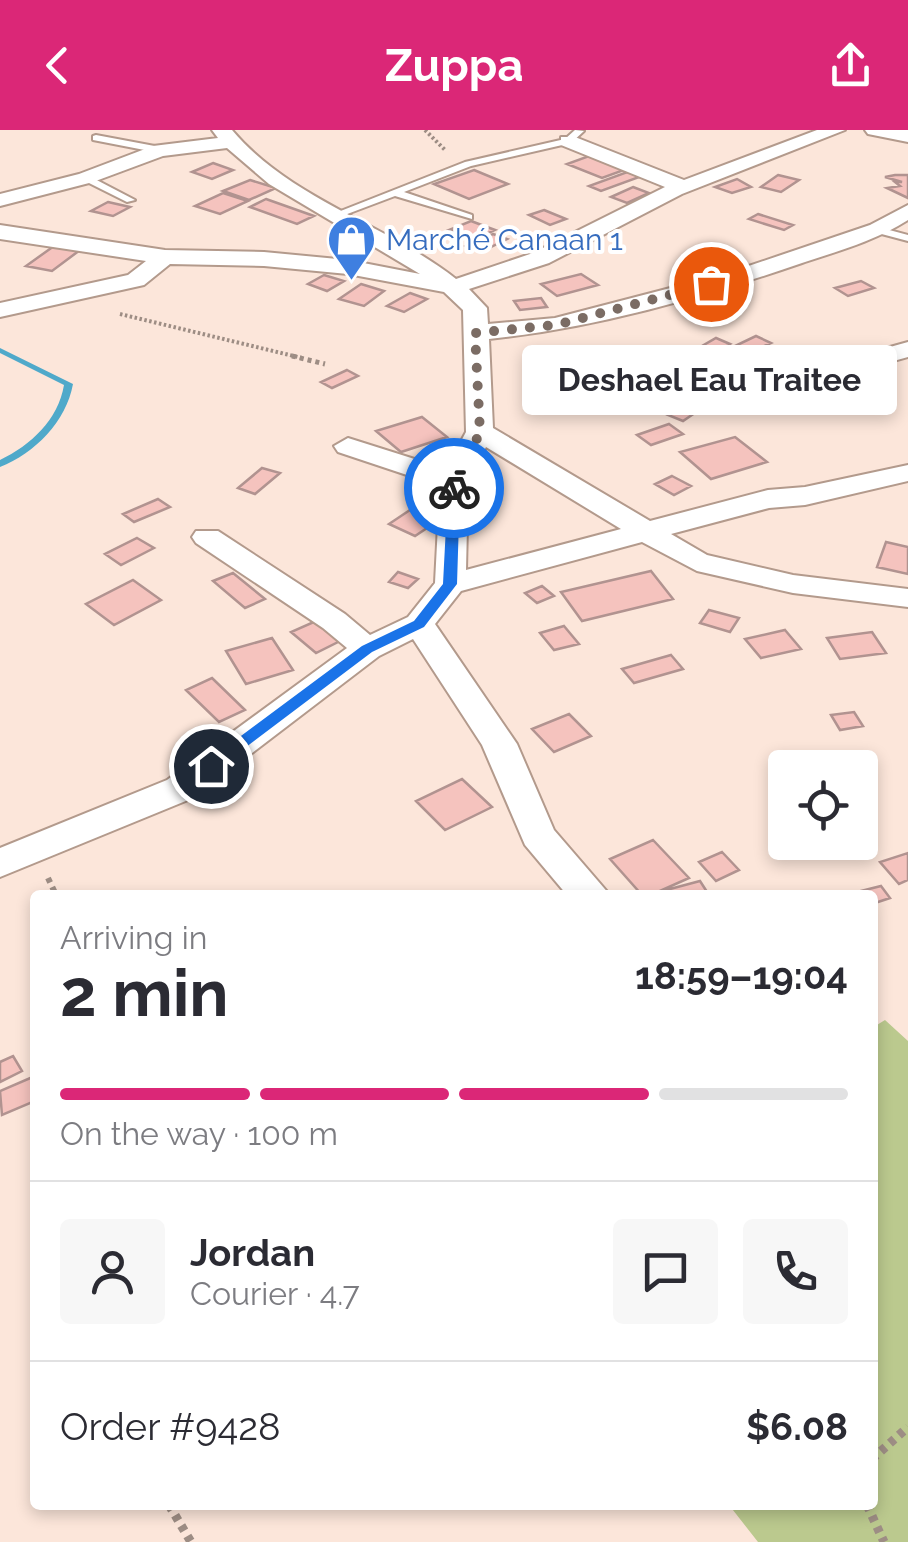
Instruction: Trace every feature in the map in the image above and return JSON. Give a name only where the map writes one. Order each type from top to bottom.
[{"type":"street","points":[[0,232],[165,257],[314,264],[453,287],[542,258],[684,186],[835,130]]},
{"type":"street","points":[[875,130],[908,136]]},
{"type":"street","points":[[0,200],[86,178],[160,150],[226,136],[272,178],[390,243],[453,287],[475,308],[480,432],[454,481],[450,584],[419,624],[367,649],[180,789],[0,863]]},
{"type":"street","points":[[574,136],[684,186]]},
{"type":"street","points":[[475,333],[556,325],[616,310],[736,278],[899,226]]},
{"type":"street","points":[[0,310],[136,280],[165,257]]},
{"type":"street","points":[[846,374],[863,362],[908,349]]},
{"type":"street","points":[[480,432],[644,534],[697,562],[793,584],[908,598]]},
{"type":"street","points":[[348,446],[454,481]]},
{"type":"street","points":[[450,584],[768,499],[805,496],[908,474]]},
{"type":"street","points":[[208,537],[334,622],[367,649]]},
{"type":"street","points":[[419,624],[498,744],[538,836],[586,890]]},
{"type":"lane","points":[[338,214],[468,164],[574,136]]},
{"type":"lane","points":[[96,138],[160,150]]},
{"type":"lane","points":[[86,178],[130,200]]},
{"type":"lane","points":[[397,193],[468,218]]},
{"type":"path","points":[[61,297],[325,364]]},
{"type":"path","points":[[878,1454],[908,1427]]},
{"type":"path","points":[[172,1510],[190,1542]]},
{"type":"path","points":[[869,1510],[884,1542]]},
{"type":"green space","points":[[885,1020],[908,1041],[908,1542],[758,1542],[733,1510],[878,1510],[878,1024]]},
{"type":"building","points":[[589,156],[624,170],[602,178],[567,164]]},
{"type":"building","points":[[213,163],[233,170],[212,179],[192,172]]},
{"type":"building","points":[[474,170],[508,184],[469,199],[434,184]]},
{"type":"building","points":[[630,171],[642,176],[601,191],[589,186]]},
{"type":"building","points":[[778,175],[799,180],[781,192],[761,187]]},
{"type":"building","points":[[908,175],[908,198],[887,188],[900,186],[895,182],[902,182],[885,177]]},
{"type":"building","points":[[737,179],[751,187],[732,193],[715,187]]},
{"type":"building","points":[[250,180],[276,188],[249,200],[223,191]]},
{"type":"building","points":[[633,187],[649,193],[627,203],[611,197]]},
{"type":"building","points":[[223,193],[248,201],[220,214],[195,206]]},
{"type":"building","points":[[266,199],[314,216],[297,224],[250,207]]},
{"type":"building","points":[[108,202],[130,207],[113,216],[91,211]]},
{"type":"building","points":[[544,210],[566,219],[550,225],[529,215]]},
{"type":"building","points":[[758,214],[793,225],[784,230],[749,219]]},
{"type":"building","points":[[471,221],[495,230],[474,240],[449,230]]},
{"type":"building","points":[[493,234],[507,239],[481,252],[466,246]]},
{"type":"building","points":[[54,246],[80,250],[52,271],[26,266]]},
{"type":"building","points":[[581,274],[598,285],[557,296],[541,284]]},
{"type":"building","points":[[324,275],[344,281],[327,291],[308,284]]},
{"type":"building","points":[[861,281],[874,288],[848,296],[835,288]]},
{"type":"building","points":[[361,284],[384,291],[364,306],[339,299]]},
{"type":"building","points":[[410,293],[427,299],[404,312],[387,306]]},
{"type":"building","points":[[541,298],[547,307],[520,310],[514,301]]},
{"type":"building","points":[[756,336],[771,343],[751,352],[737,345]]},
{"type":"building","points":[[716,338],[730,344],[709,356],[695,350]]},
{"type":"building","points":[[347,370],[358,376],[332,388],[321,382]]},
{"type":"building","points":[[842,378],[881,390],[861,403],[823,391]]},
{"type":"building","points":[[687,402],[702,408],[683,421],[668,415]]},
{"type":"building","points":[[422,417],[447,437],[401,452],[376,431]]},
{"type":"building","points":[[669,424],[683,434],[651,445],[637,435]]},
{"type":"building","points":[[735,437],[767,462],[711,479],[680,452]]},
{"type":"building","points":[[262,468],[280,473],[255,494],[238,488]]},
{"type":"building","points":[[672,476],[691,486],[674,495],[655,484]]},
{"type":"building","points":[[158,499],[170,507],[134,522],[123,514]]},
{"type":"building","points":[[413,508],[439,520],[415,536],[389,524]]},
{"type":"building","points":[[137,538],[154,548],[121,565],[105,554]]},
{"type":"building","points":[[886,542],[908,547],[908,574],[877,567]]},
{"type":"building","points":[[651,571],[673,599],[582,621],[561,592]]},
{"type":"building","points":[[398,572],[418,579],[408,588],[389,582]]},
{"type":"building","points":[[233,573],[265,599],[245,608],[213,581]]},
{"type":"building","points":[[133,580],[161,600],[114,625],[86,604]]},
{"type":"building","points":[[542,586],[554,596],[537,603],[525,593]]},
{"type":"building","points":[[709,610],[739,618],[730,632],[700,623]]},
{"type":"building","points":[[316,621],[340,641],[316,653],[291,632]]},
{"type":"building","points":[[564,626],[579,644],[554,650],[540,633]]},
{"type":"building","points":[[785,630],[801,649],[761,658],[745,639]]},
{"type":"building","points":[[872,632],[886,653],[840,659],[827,638]]},
{"type":"building","points":[[272,638],[293,670],[246,684],[226,651]]},
{"type":"building","points":[[671,655],[683,669],[634,683],[622,669]]},
{"type":"building","points":[[212,678],[245,710],[219,722],[186,690]]},
{"type":"building","points":[[854,712],[863,726],[840,730],[831,715]]},
{"type":"building","points":[[569,714],[591,736],[554,752],[532,729]]},
{"type":"building","points":[[462,779],[492,807],[445,830],[416,801]]},
{"type":"building","points":[[653,840],[689,878],[662,890],[638,890],[610,859]]},
{"type":"building","points":[[722,852],[739,870],[716,881],[699,862]]},
{"type":"building","points":[[908,853],[908,880],[899,884],[880,862]]},
{"type":"building","points":[[700,881],[706,890],[666,890]]},
{"type":"building","points":[[881,886],[890,898],[878,902],[878,890],[865,890]]},
{"type":"building","points":[[13,1056],[22,1071],[0,1082],[0,1062]]},
{"type":"building","points":[[30,1078],[30,1103],[2,1115],[0,1091]]},
{"type":"waterway","points":[[0,350],[69,384],[61,409],[45,432],[0,464]]},
{"type":"way so far","points":[[454,488],[480,432],[475,333],[556,325],[711,284]]},
{"type":"place","name":"Marché Canaan 1","points":[[351,282]]},
{"type":"place","name":"Deshael Eau Traitee","points":[[711,284]]},
{"type":"route","points":[[211,766],[367,649],[419,624],[450,584],[454,488]]}]
